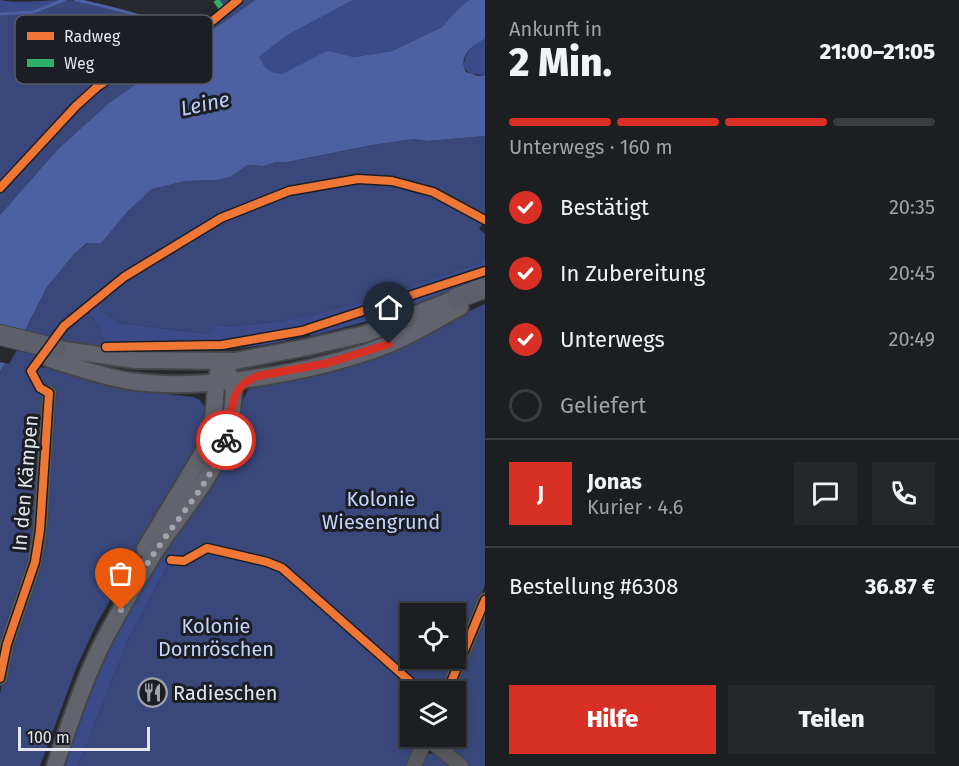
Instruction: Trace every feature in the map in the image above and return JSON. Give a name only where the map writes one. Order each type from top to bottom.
[{"type":"highway","points":[[459,303],[485,288]]},
{"type":"highway","points":[[459,303],[485,298]]},
{"type":"highway","points":[[0,335],[53,354]]},
{"type":"highway","points":[[0,347],[53,354]]},
{"type":"main road","points":[[53,354],[135,360],[221,362],[365,334],[459,303]]},
{"type":"main road","points":[[53,354],[128,381],[174,384],[233,380],[324,364],[389,344],[459,303]]},
{"type":"main road","points":[[221,362],[233,380],[234,400]]},
{"type":"main road","points":[[45,766],[61,718],[95,637],[156,541],[201,456],[212,425],[215,382],[221,362]]},
{"type":"main road","points":[[156,541],[212,472],[226,438],[235,393],[243,383],[258,376]]},
{"type":"main road","points":[[174,384],[202,396],[214,410]]},
{"type":"main road","points":[[55,766],[104,641],[146,557]]},
{"type":"street","name":"In den Kämpen","points":[[0,678],[7,644],[35,562],[40,530],[49,393]]},
{"type":"street","points":[[452,681],[485,600]]},
{"type":"street","points":[[414,766],[423,747]]},
{"type":"street","points":[[439,747],[461,766]]},
{"type":"green space","points":[[64,0],[93,3],[135,15],[15,15],[15,84],[136,84],[109,103],[58,149],[0,215],[0,14],[33,12]]},
{"type":"green space","points":[[218,0],[255,0],[213,30],[213,19],[224,8]]},
{"type":"green space","points":[[485,136],[485,220],[479,229],[485,234],[485,257],[480,263],[349,306],[282,321],[213,326],[209,334],[120,323],[103,313],[85,307],[100,328],[106,347],[61,341],[55,337],[34,367],[58,369],[132,390],[193,397],[200,400],[207,411],[204,436],[97,623],[77,666],[40,766],[0,766],[0,694],[6,664],[0,662],[0,371],[18,344],[47,287],[74,254],[152,189],[186,181],[217,180],[247,165],[264,166],[372,145],[414,139],[427,141]]},
{"type":"green space","points":[[485,304],[485,585],[466,629],[466,603],[400,603],[400,669],[449,669],[443,681],[400,681],[400,747],[416,747],[407,766],[78,766],[129,638],[168,565],[159,557],[200,504],[227,462],[235,441],[247,391],[252,386],[442,323]]},
{"type":"green space","points":[[485,616],[485,766],[469,766],[446,747],[466,747],[466,681],[457,681],[462,669],[466,669],[466,661]]},
{"type":"green space","points":[[438,753],[454,766],[421,766],[427,754]]},
{"type":"shaded area","points":[[0,0],[23,2],[64,0],[33,12],[9,15],[0,14]]},
{"type":"shaded area","points":[[353,0],[469,0],[442,27],[392,51],[354,57],[327,52],[282,74],[270,72],[265,67],[259,57],[286,36]]},
{"type":"shaded area","points":[[485,39],[485,75],[470,74],[464,68],[465,58],[472,46]]},
{"type":"shaded area","points":[[485,257],[485,278],[375,319],[311,336],[310,334],[250,347],[166,351],[106,347],[100,328],[85,307],[93,301],[103,313],[120,323],[209,334],[213,326],[282,321],[348,306],[480,263]]},
{"type":"shaded area","points":[[159,557],[168,565],[129,638],[78,766],[61,766],[111,640]]},
{"type":"water","name":"Leine","points":[[255,0],[353,0],[286,36],[259,57],[268,69],[282,74],[327,51],[354,57],[392,51],[442,27],[469,0],[485,0],[485,39],[467,52],[464,67],[466,72],[478,76],[485,75],[485,136],[427,141],[414,139],[372,145],[264,166],[247,165],[230,177],[217,180],[186,181],[152,189],[127,212],[101,243],[87,243],[74,254],[47,287],[18,344],[0,371],[0,215],[58,149],[109,103],[136,84],[213,84],[213,30]]},
{"type":"pier","points":[[0,324],[28,331],[9,364],[0,362]]},
{"type":"waterway","points":[[0,14],[33,12],[64,0]]},
{"type":"waterway","points":[[76,0],[135,15]]},
{"type":"marked path","points":[[216,0],[223,10]]},
{"type":"cycle path","points":[[213,20],[238,0]]},
{"type":"cycle path","points":[[0,188],[76,106],[102,84]]},
{"type":"cycle path","points":[[0,678],[7,644],[35,562],[40,530],[49,393],[40,388],[31,371],[64,326],[124,277],[221,218],[289,191],[358,179],[392,181],[433,192],[485,220]]},
{"type":"cycle path","points":[[106,347],[222,345],[302,331],[485,271]]},
{"type":"cycle path","points":[[171,560],[184,561],[207,548],[267,562],[282,568],[410,681]]},
{"type":"cycle path","points":[[452,681],[485,600]]},
{"type":"way so far","points":[[121,610],[160,545],[212,472],[226,440]]},
{"type":"place","name":"Radieschen","points":[[152,693]]},
{"type":"route","points":[[226,440],[235,393],[248,380],[258,376],[328,363],[389,344]]},
{"type":"park label","name":"Kolonie Wiesengrund","points":[[381,510]]},
{"type":"park label","name":"Kolonie Dornröschen","points":[[216,638]]}]
